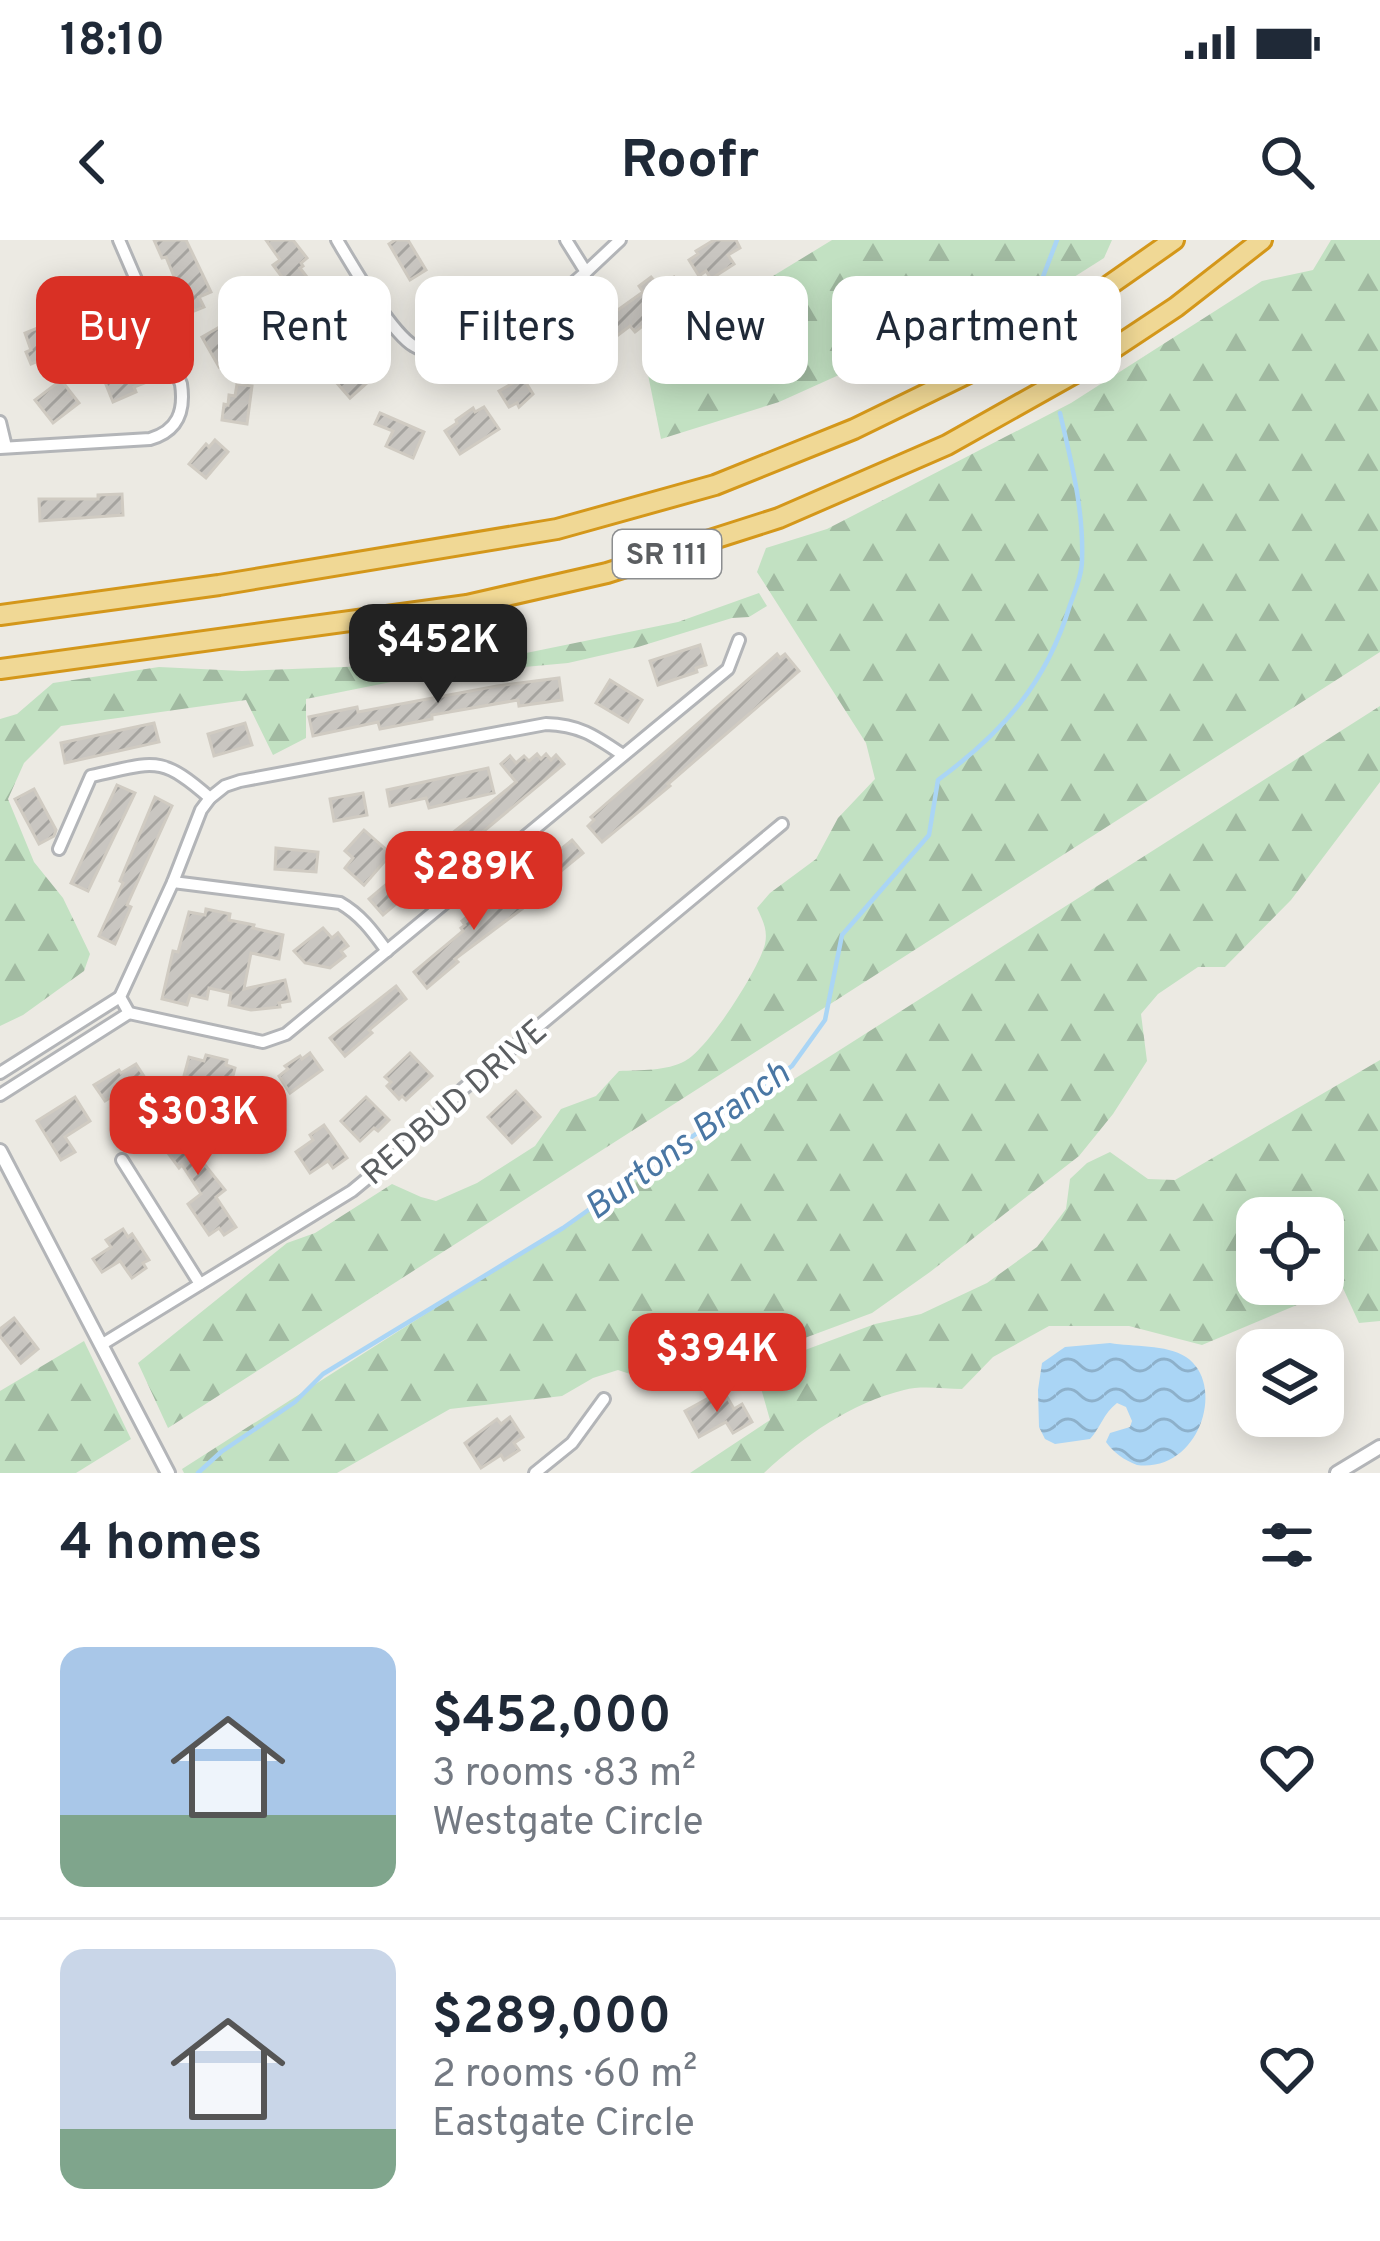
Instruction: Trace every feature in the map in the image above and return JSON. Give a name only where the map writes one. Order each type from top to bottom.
[{"type":"highway","name":"SR 111","points":[[0,614],[219,585],[557,529],[715,485],[854,429],[977,369],[1064,317],[1174,240]]},
{"type":"highway","name":"SR 111","points":[[0,668],[467,605],[608,573],[779,518],[947,445],[1084,368],[1176,307],[1262,240]]},
{"type":"street","points":[[0,422],[3,448],[150,440],[163,436],[179,419],[184,402],[181,384],[119,240]]},
{"type":"street","points":[[337,240],[410,345],[444,354],[467,349],[532,313],[569,288],[620,240]]},
{"type":"street","points":[[566,240],[586,272]]},
{"type":"street","points":[[0,1095],[129,1013],[263,1042],[286,1034],[728,669],[740,640]]},
{"type":"street","points":[[0,1073],[119,997],[173,882],[200,810],[225,786],[546,724],[590,732],[623,755]]},
{"type":"street","points":[[59,849],[91,776],[155,763],[183,775],[210,798]]},
{"type":"street","name":"REDBUD DRIVE","points":[[101,1345],[352,1191],[480,1075],[782,824]]},
{"type":"street","points":[[173,882],[340,902],[368,925],[387,951]]},
{"type":"street","points":[[119,997],[129,1013]]},
{"type":"street","points":[[0,1151],[168,1473]]},
{"type":"street","points":[[122,1160],[200,1284]]},
{"type":"street","points":[[535,1473],[572,1443],[604,1400]]},
{"type":"street","points":[[1337,1473],[1380,1447]]},
{"type":"green space","points":[[832,240],[1112,240],[1104,258],[1076,276],[832,276],[832,378],[779,402],[661,439],[650,384],[808,384],[808,276],[773,276]]},
{"type":"green space","points":[[1331,240],[1380,240],[1380,652],[168,1428],[138,1363],[287,1243],[315,1233],[392,1184],[436,1201],[477,1183],[535,1146],[561,1109],[596,1096],[619,1071],[685,1061],[731,1007],[765,944],[757,908],[816,859],[838,818],[875,779],[866,743],[757,572],[766,548],[827,529],[1101,384],[1121,384],[1121,371],[1262,281],[1313,270]]},
{"type":"green space","points":[[759,593],[767,606],[749,617],[638,647],[568,663],[416,677],[306,699],[306,738],[273,755],[246,700],[61,726],[24,763],[8,799],[34,862],[63,898],[90,954],[84,971],[0,1026],[0,719],[17,714],[53,683],[159,667],[242,671],[420,664],[526,653],[678,622]]},
{"type":"green space","points":[[1380,706],[1380,782],[1291,900],[1225,967],[1198,967],[1158,994],[1141,1014],[1147,1061],[1079,1156],[872,1313],[802,1339],[751,1349],[696,1347],[636,1376],[618,1370],[562,1396],[450,1409],[337,1473],[184,1473],[182,1469]]},
{"type":"green space","points":[[1380,1060],[1380,1321],[1359,1323],[1344,1290],[1344,1197],[1236,1197],[1236,1305],[1297,1305],[1202,1345],[1129,1326],[1049,1326],[993,1357],[962,1389],[911,1389],[847,1412],[764,1473],[690,1473],[770,1420],[753,1360],[805,1350],[875,1324],[921,1314],[987,1283],[1037,1247],[1066,1209],[1070,1179],[1087,1163],[1110,1152],[1148,1179],[1175,1180]]},
{"type":"green space","points":[[84,1341],[131,1439],[76,1473],[0,1473],[0,1391]]},
{"type":"water","points":[[1110,1343],[1169,1350],[1186,1357],[1198,1370],[1205,1405],[1200,1424],[1177,1455],[1159,1464],[1137,1465],[1106,1442],[1110,1433],[1130,1427],[1132,1421],[1126,1407],[1117,1403],[1090,1439],[1055,1444],[1045,1439],[1039,1427],[1042,1363],[1065,1347]]},
{"type":"building","points":[[154,240],[186,240],[211,292],[199,297],[204,307],[194,311],[194,276],[174,276],[166,257],[162,258]]},
{"type":"building","points":[[266,240],[293,240],[307,258],[300,268],[306,276],[281,276],[273,265],[280,260]]},
{"type":"building","points":[[408,240],[426,270],[410,280],[389,244]]},
{"type":"building","points":[[714,240],[736,240],[740,248],[728,255],[734,264],[716,276],[706,271],[699,276],[689,260]]},
{"type":"building","points":[[642,293],[642,327],[635,332],[630,326],[618,335],[618,310]]},
{"type":"building","points":[[218,328],[218,365],[202,337]]},
{"type":"building","points":[[36,329],[36,362],[31,364],[26,352],[31,350],[25,333]]},
{"type":"building","points":[[56,384],[64,384],[79,403],[53,423],[35,400]]},
{"type":"building","points":[[106,384],[142,384],[134,387],[136,392],[113,402]]},
{"type":"building","points":[[237,384],[252,386],[247,424],[222,420],[224,404],[228,405],[229,395],[235,396]]},
{"type":"building","points":[[338,384],[366,384],[350,398]]},
{"type":"building","points":[[511,384],[527,384],[533,394],[519,407],[517,403],[509,407],[499,391]]},
{"type":"building","points":[[484,407],[499,429],[460,454],[445,431],[473,408],[475,412]]},
{"type":"building","points":[[380,413],[424,432],[413,458],[386,446],[393,431],[375,424]]},
{"type":"building","points":[[215,440],[228,452],[206,478],[189,464]]},
{"type":"building","points":[[122,494],[123,515],[40,521],[39,499]]},
{"type":"building","points":[[700,645],[706,665],[658,685],[650,661]]},
{"type":"building","points":[[777,654],[780,658],[785,654],[799,671],[602,842],[588,826],[594,820],[591,817]]},
{"type":"building","points":[[559,678],[562,700],[519,706],[518,700],[380,729],[378,722],[313,736],[309,717],[357,707],[358,712]]},
{"type":"building","points":[[610,680],[642,700],[628,722],[596,703]]},
{"type":"building","points":[[154,723],[159,742],[65,763],[61,743]]},
{"type":"building","points":[[245,723],[252,745],[214,756],[208,734]]},
{"type":"building","points":[[537,754],[551,760],[556,755],[564,764],[424,880],[421,877],[383,915],[369,899],[516,782],[501,764],[510,756],[516,763]]},
{"type":"building","points":[[488,768],[494,793],[429,808],[426,798],[390,806],[387,790]]},
{"type":"building","points":[[117,785],[135,793],[88,891],[71,883]]},
{"type":"building","points":[[34,789],[56,830],[39,844],[15,799]]},
{"type":"building","points":[[363,793],[367,815],[334,821],[330,799]]},
{"type":"building","points":[[155,797],[172,806],[127,905],[131,907],[115,944],[99,936]]},
{"type":"building","points":[[364,830],[391,854],[364,885],[345,868],[353,858],[345,851]]},
{"type":"building","points":[[572,840],[583,853],[550,880],[539,867]]},
{"type":"building","points":[[276,848],[318,852],[316,872],[275,869]]},
{"type":"building","points":[[519,882],[534,900],[455,959],[458,962],[427,988],[414,972],[463,931],[462,921],[476,909],[484,912]]},
{"type":"building","points":[[206,909],[283,935],[279,959],[251,953],[244,989],[285,980],[290,1001],[251,1010],[229,1005],[231,993],[209,988],[207,999],[190,995],[187,1005],[162,999],[173,951],[178,952],[189,912],[205,915]]},
{"type":"building","points":[[323,928],[332,938],[338,933],[348,946],[341,951],[345,956],[330,968],[305,963],[294,951]]},
{"type":"building","points":[[396,986],[406,999],[345,1056],[330,1038]]},
{"type":"building","points":[[310,1053],[322,1070],[290,1093],[279,1076],[288,1069],[285,1066]]},
{"type":"building","points":[[410,1053],[432,1076],[406,1100],[399,1099],[385,1077]]},
{"type":"building","points":[[206,1055],[227,1060],[226,1065],[235,1068],[230,1088],[184,1076],[189,1057],[204,1061]]},
{"type":"building","points":[[136,1064],[155,1093],[138,1105],[129,1092],[105,1101],[94,1085]]},
{"type":"building","points":[[516,1091],[540,1117],[512,1143],[488,1117]]},
{"type":"building","points":[[75,1097],[90,1121],[65,1137],[75,1152],[61,1160],[37,1121]]},
{"type":"building","points":[[366,1097],[389,1120],[360,1141],[341,1121]]},
{"type":"building","points":[[179,1115],[207,1155],[201,1160],[225,1190],[216,1197],[236,1227],[224,1235],[219,1228],[209,1235],[188,1204],[201,1194],[165,1149],[163,1138],[173,1131],[168,1123]]},
{"type":"building","points":[[324,1125],[347,1158],[333,1168],[328,1161],[310,1173],[296,1152]]},
{"type":"building","points":[[123,1229],[128,1237],[132,1234],[149,1260],[132,1278],[120,1261],[102,1272],[93,1259],[111,1247],[106,1240]]},
{"type":"building","points":[[14,1318],[38,1349],[21,1363],[0,1336],[0,1329]]},
{"type":"building","points":[[723,1390],[734,1409],[742,1404],[752,1422],[733,1433],[726,1422],[699,1437],[685,1411]]},
{"type":"building","points":[[510,1417],[523,1437],[514,1443],[519,1450],[481,1468],[465,1443],[497,1419],[501,1424]]},
{"type":"waterway","name":"Burtons Branch","points":[[1043,276],[1057,240]]},
{"type":"waterway","name":"Burtons Branch","points":[[198,1473],[295,1402],[323,1374],[563,1228],[792,1066],[825,1020],[842,935],[929,835],[938,780],[983,744],[1019,704],[1060,633],[1082,566],[1076,486],[1060,413]]}]
